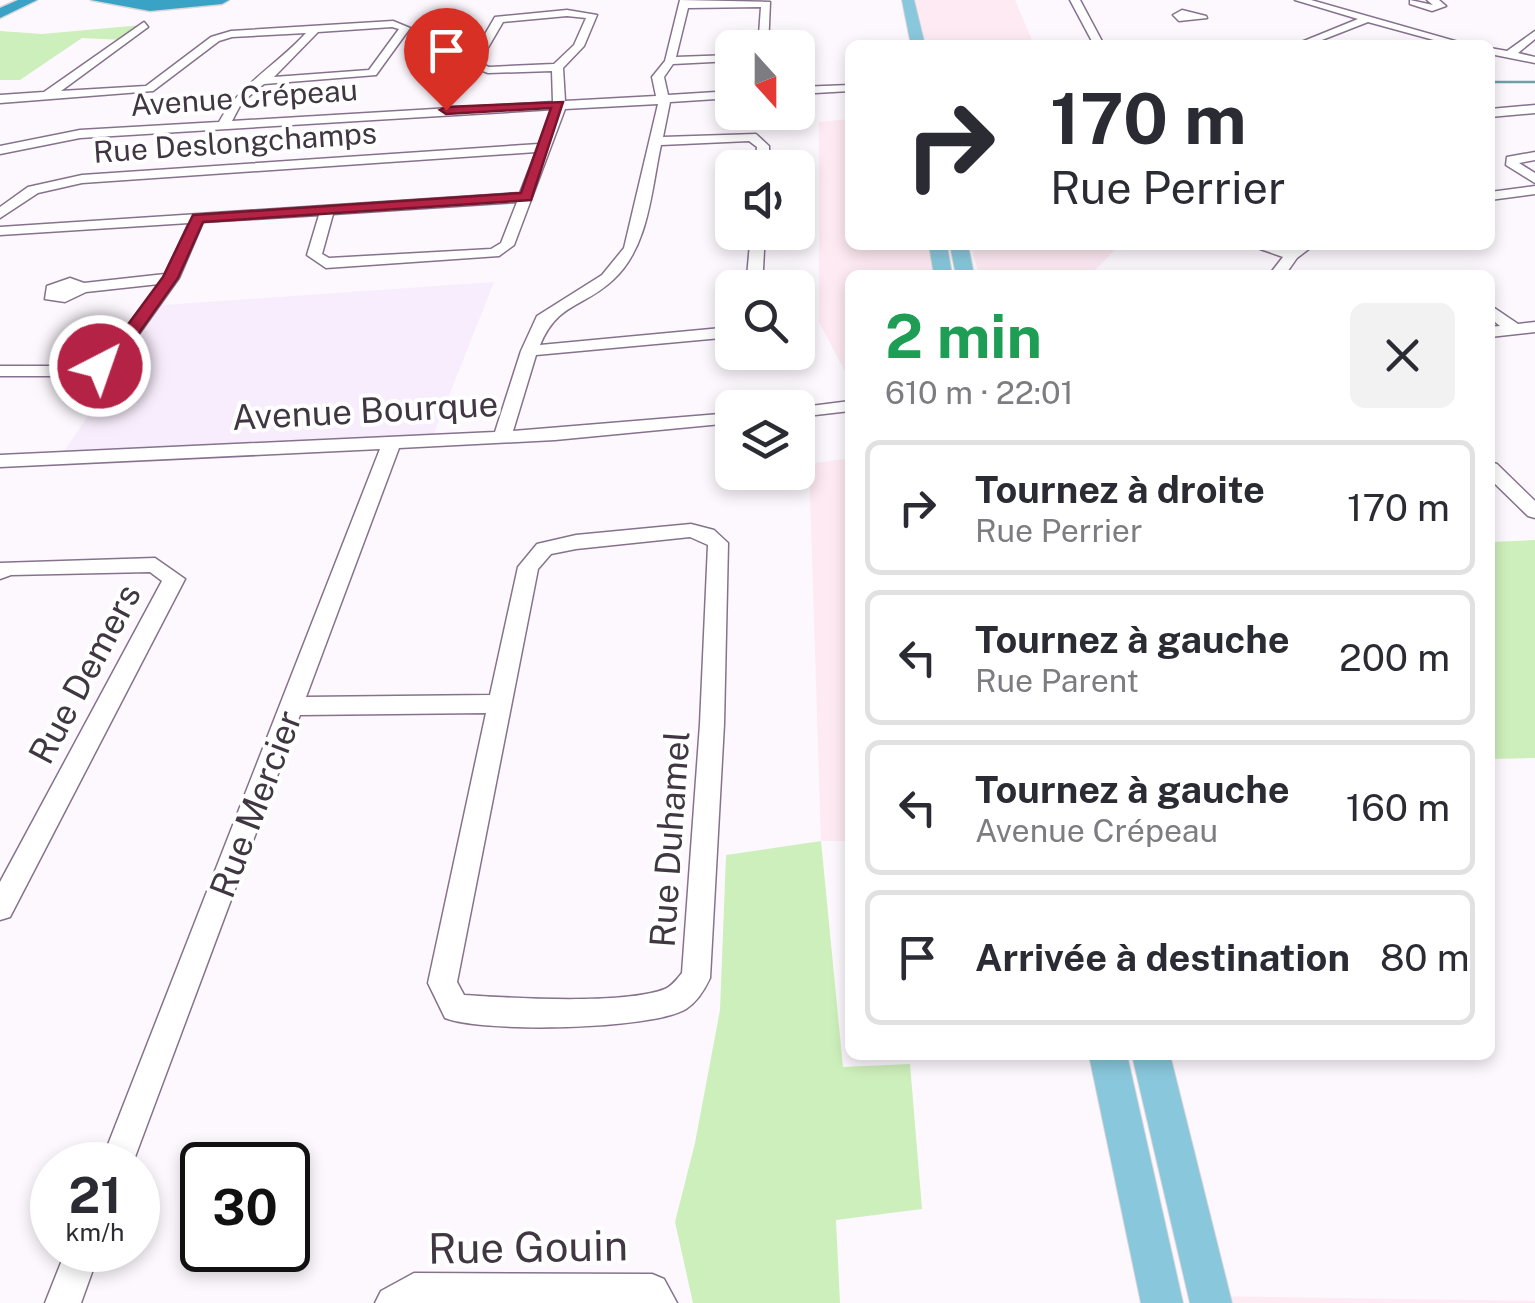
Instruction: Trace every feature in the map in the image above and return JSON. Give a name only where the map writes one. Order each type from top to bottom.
[{"type":"highway","points":[[0,11],[16,0]]},
{"type":"highway","points":[[0,11],[30,0]]},
{"type":"highway","points":[[98,0],[153,7],[222,0]]},
{"type":"main road","points":[[894,0],[901,40]]},
{"type":"main road","points":[[908,0],[917,40]]},
{"type":"main road","points":[[1109,1060],[1162,1303]]},
{"type":"main road","points":[[1151,1060],[1211,1303]]},
{"type":"street","points":[[1076,0],[1096,40]]},
{"type":"street","points":[[1182,0],[1197,8],[1194,13]]},
{"type":"street","points":[[1300,0],[1444,40]]},
{"type":"street","points":[[1408,1],[1432,8],[1441,6],[1432,0]]},
{"type":"street","points":[[502,438],[528,351],[543,319],[607,278],[631,249],[656,140],[662,98],[658,77],[670,61],[684,2],[766,4],[764,30]]},
{"type":"street","points":[[328,208],[314,255],[326,263],[494,253],[507,245],[559,104],[557,67],[579,46],[592,16],[568,13],[499,19],[473,65],[488,70],[557,67]]},
{"type":"street","points":[[1312,40],[1363,20]]},
{"type":"street","points":[[47,96],[144,24]]},
{"type":"street","points":[[0,99],[149,89],[222,36],[393,24],[405,28],[372,73],[264,81]]},
{"type":"street","points":[[225,124],[237,100],[264,81],[315,29]]},
{"type":"street","points":[[1509,54],[1535,34]]},
{"type":"street","points":[[1495,51],[1535,60]]},
{"type":"street","points":[[670,61],[715,59]]},
{"type":"street","points":[[815,90],[845,88]]},
{"type":"street","name":"Avenue Crépeau","points":[[0,150],[80,134],[715,96]]},
{"type":"street","points":[[1495,112],[1535,108]]},
{"type":"street","points":[[656,140],[752,137],[763,150]]},
{"type":"street","name":"Rue Deslongchamps","points":[[0,214],[34,190],[82,179],[544,148]]},
{"type":"street","points":[[1535,156],[1512,160],[1535,179]]},
{"type":"street","points":[[1495,195],[1535,190]]},
{"type":"street","points":[[0,231],[526,197]]},
{"type":"street","points":[[0,371],[100,366],[110,361],[171,278],[198,218]]},
{"type":"street","points":[[1276,250],[1292,254]]},
{"type":"street","points":[[1280,270],[1299,250]]},
{"type":"street","points":[[82,288],[171,278]]},
{"type":"street","points":[[1495,314],[1515,330]]},
{"type":"street","points":[[1495,332],[1535,327]]},
{"type":"street","points":[[528,351],[715,334]]},
{"type":"street","points":[[815,410],[845,407]]},
{"type":"street","name":"Avenue Bourque","points":[[0,461],[502,438],[715,419]]},
{"type":"street","name":"Rue Mercier","points":[[125,1142],[392,442]]},
{"type":"street","points":[[1495,473],[1535,512]]},
{"type":"street","name":"Rue Duhamel","points":[[691,530],[707,534],[718,543],[712,724],[696,978],[678,998],[654,1006],[501,1012],[455,1008],[442,982],[500,704],[528,567],[544,549],[691,530]]},
{"type":"street","name":"Rue Demers","points":[[0,572],[8,568],[155,566],[174,579],[0,908]]},
{"type":"street","points":[[294,706],[500,704]]},
{"type":"street","points":[[62,1303],[74,1272]]},
{"type":"street","name":"Rue Gouin","points":[[393,1303],[414,1290],[652,1291],[659,1303]]},
{"type":"shaded area","points":[[914,0],[1015,0],[1032,40],[923,40]]},
{"type":"shaded area","points":[[845,119],[845,250],[935,250],[941,270],[845,270],[845,371],[819,322],[819,122]]},
{"type":"shaded area","points":[[972,250],[1115,250],[1095,270],[978,270]]},
{"type":"shaded area","points":[[494,282],[431,441],[59,459],[113,378],[101,366],[149,306]]},
{"type":"shaded area","points":[[845,459],[845,841],[821,841],[810,490],[815,490],[815,463]]},
{"type":"shaded area","points":[[1210,1296],[1535,1301],[1535,1303],[1211,1303]]},
{"type":"green space","points":[[142,25],[123,40],[82,38],[20,80],[0,80],[0,31],[42,34]]},
{"type":"green space","points":[[1535,540],[1535,758],[1495,759],[1495,542]]},
{"type":"green space","points":[[821,841],[843,1067],[910,1064],[922,1209],[836,1220],[840,1303],[693,1303],[675,1222],[695,1143],[720,1010],[726,855]]},
{"type":"waterway","points":[[1495,82],[1535,82]]},
{"type":"route","points":[[100,366],[110,361],[171,278],[198,218],[526,197],[559,104],[446,110]]}]
